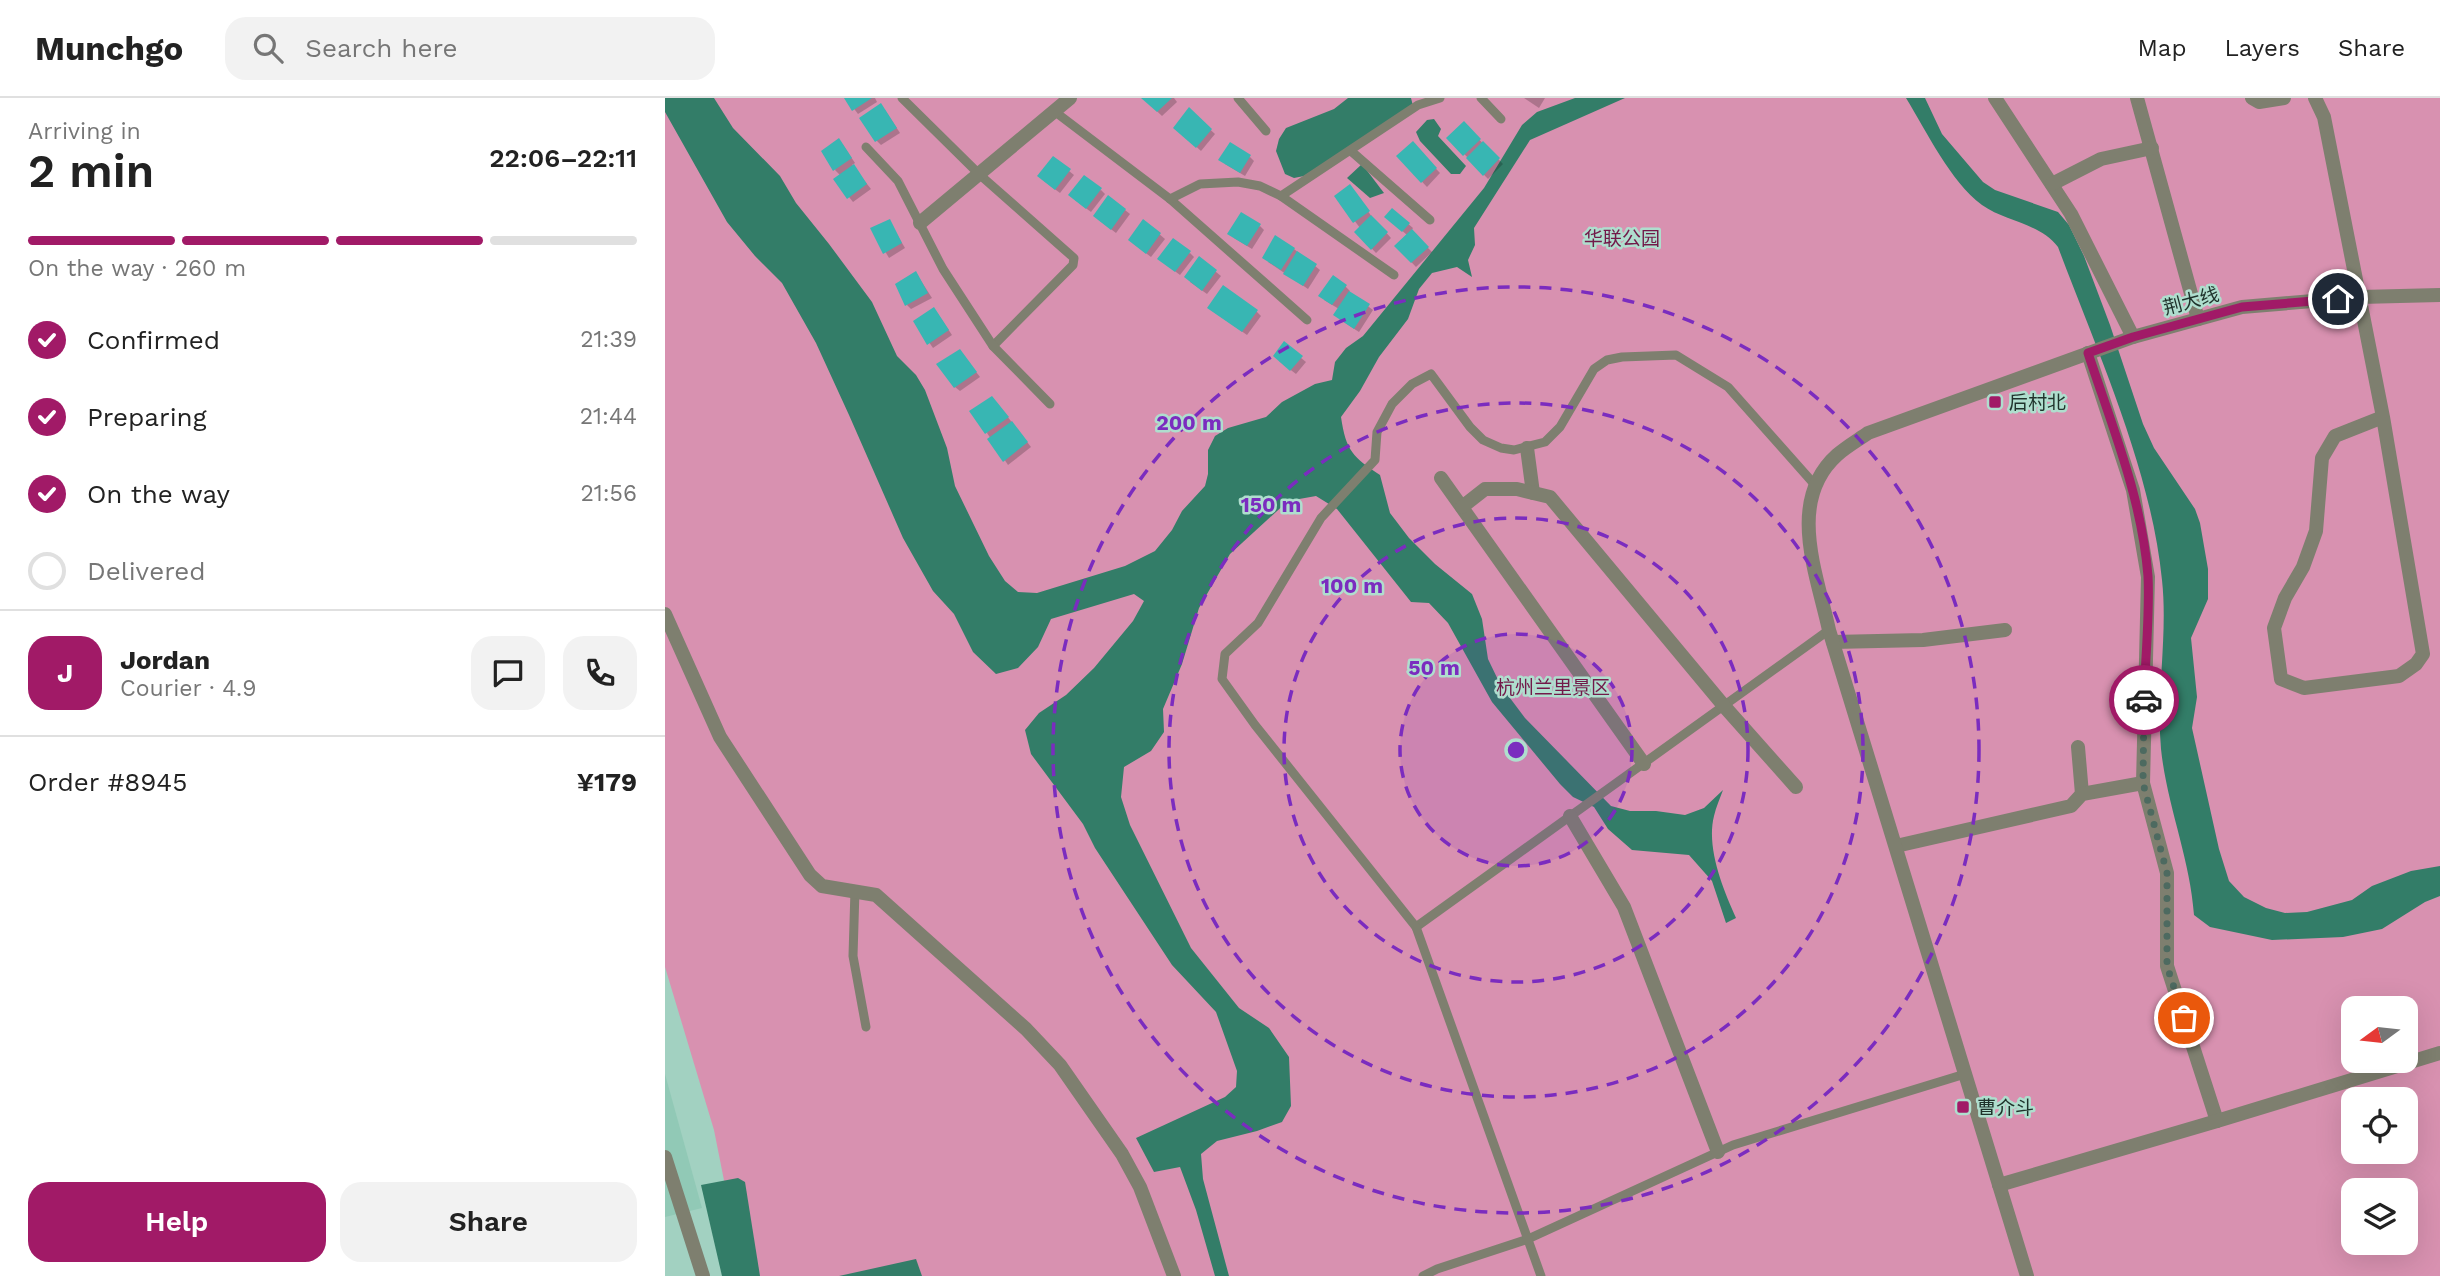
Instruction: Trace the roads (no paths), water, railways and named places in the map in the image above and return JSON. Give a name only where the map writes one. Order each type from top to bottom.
[{"type":"street","points":[[920,223],[1070,98]]},
{"type":"street","points":[[1995,98],[2071,214],[2127,339]]},
{"type":"street","points":[[2137,98],[2198,319]]},
{"type":"street","points":[[2252,98],[2259,102],[2284,98]]},
{"type":"street","points":[[2315,98],[2324,117],[2360,297],[2383,417],[2423,654],[2416,664],[2399,676],[2304,688],[2288,684],[2281,680],[2274,628],[2285,598],[2303,567],[2316,531],[2322,458],[2335,436],[2383,417]]},
{"type":"street","points":[[2052,184],[2101,159],[2152,148]]},
{"type":"street","name":"荆大线","points":[[1815,485],[1835,456],[1868,433],[2127,339],[2242,307],[2360,297],[2440,295]]},
{"type":"street","points":[[2088,353],[2133,490],[2148,577],[2143,783],[2167,873],[2167,966],[2217,1121]]},
{"type":"street","points":[[1527,448],[1533,493]]},
{"type":"street","points":[[1441,478],[1644,764]]},
{"type":"street","points":[[1815,485],[1809,508],[1807,535],[1831,636],[2027,1276]]},
{"type":"street","points":[[1462,507],[1485,489],[1517,489],[1550,497],[1724,706],[1796,787]]},
{"type":"street","points":[[665,614],[720,737],[810,874],[822,886],[876,895],[1026,1029],[1060,1065],[1122,1154],[1140,1187],[1174,1276]]},
{"type":"street","points":[[1831,636],[1923,640],[2005,630]]},
{"type":"street","points":[[2078,747],[2082,794]]},
{"type":"street","points":[[1896,846],[2071,806],[2082,794],[2143,783]]},
{"type":"street","points":[[1570,816],[1624,907],[1718,1152]]},
{"type":"street","points":[[1999,1185],[2440,1052]]},
{"type":"street","points":[[665,1157],[702,1276]]},
{"type":"lane","points":[[902,98],[980,175],[1074,258],[1073,265],[993,346]]},
{"type":"lane","points":[[1238,98],[1266,131]]},
{"type":"lane","points":[[1281,196],[1351,150],[1415,102],[1440,98]]},
{"type":"lane","points":[[1481,98],[1501,119]]},
{"type":"lane","points":[[1054,111],[1170,199],[1307,320]]},
{"type":"lane","points":[[866,148],[898,181],[943,269],[993,346],[1050,404]]},
{"type":"lane","points":[[1351,150],[1430,220]]},
{"type":"lane","points":[[1170,199],[1200,184],[1238,183],[1260,186],[1281,196],[1394,275]]},
{"type":"lane","points":[[1541,1276],[1416,927],[1255,726],[1222,679],[1225,654],[1258,623],[1321,517],[1375,460],[1377,432],[1392,404],[1412,384],[1431,374],[1470,427],[1483,440],[1501,448],[1527,448],[1545,442],[1560,427],[1594,369],[1607,360],[1622,356],[1676,355],[1727,387],[1815,485]]},
{"type":"lane","points":[[1416,927],[1724,706],[1831,636]]},
{"type":"lane","points":[[855,890],[853,956],[866,1027]]},
{"type":"lane","points":[[1423,1276],[1528,1239],[1733,1145],[1965,1073]]},
{"type":"place","name":"后村北","points":[[1995,402]]},
{"type":"place","name":"曹介斗","points":[[1963,1107]]},
{"type":"park label","name":"华联公园","points":[[1622,238]]},
{"type":"park label","name":"杭州兰里景区","points":[[1553,687]]}]
